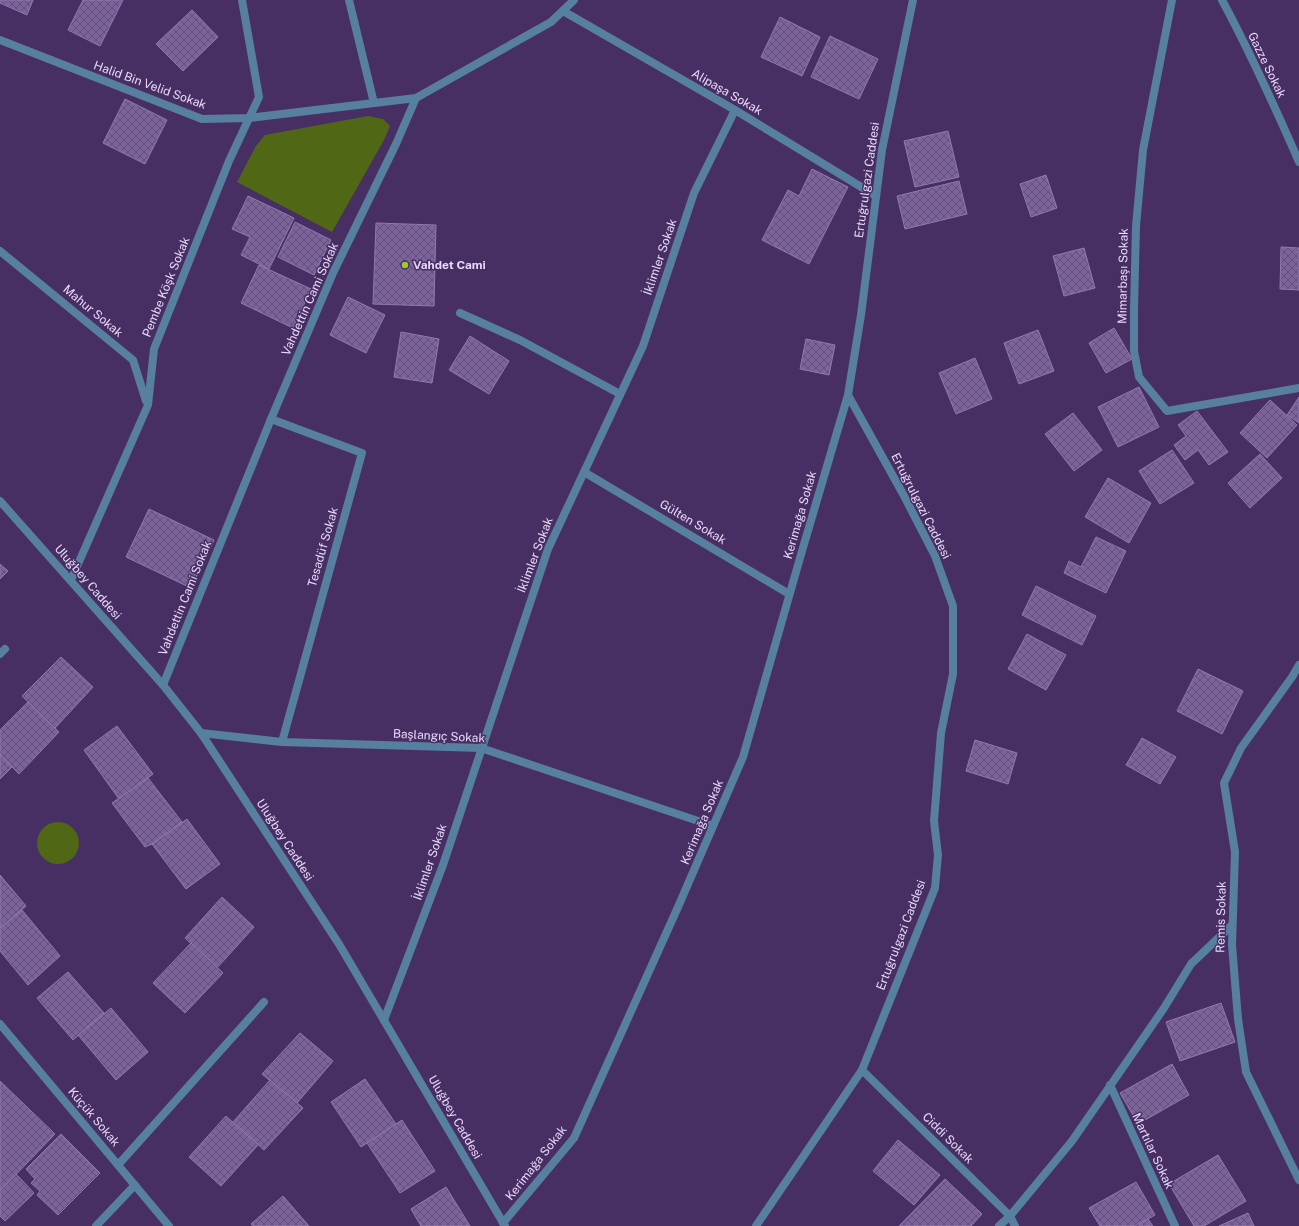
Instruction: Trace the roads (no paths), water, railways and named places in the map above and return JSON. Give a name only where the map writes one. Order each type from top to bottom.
[{"type":"street","name":"Pembe Köşk Sokak","points":[[71,580],[148,405],[154,349],[229,161],[260,97],[243,0]]},
{"type":"street","points":[[349,0],[374,103]]},
{"type":"street","points":[[416,98],[551,22],[574,0]]},
{"type":"street","name":"Ertuğrulgazi Caddesi","points":[[756,1226],[862,1070],[935,888],[938,855],[934,820],[941,733],[953,674],[953,606],[935,556],[903,494],[848,395],[861,315],[882,150],[911,0]]},
{"type":"street","name":"Mimarbaşı Sokak","points":[[1172,0],[1143,150],[1136,226],[1134,351],[1140,377],[1167,411],[1299,388]]},
{"type":"street","name":"Gazze Sokak","points":[[1222,0],[1232,18],[1299,162]]},
{"type":"street","name":"Alipaşa Sokak","points":[[563,11],[735,110],[876,196]]},
{"type":"street","name":"Halid Bin Velid Sokak","points":[[0,40],[202,119],[249,118],[416,98]]},
{"type":"street","name":"Vahdettin Cami Sokak","points":[[163,685],[271,419],[333,273],[396,144],[416,98]]},
{"type":"street","name":"İklimler Sokak","points":[[384,1020],[443,865],[548,549],[642,346],[694,193],[735,110]]},
{"type":"street","name":"Mahur Sokak","points":[[0,251],[133,360],[148,405]]},
{"type":"street","points":[[460,313],[520,340],[620,394]]},
{"type":"street","name":"Kerimağa Sokak","points":[[504,1224],[574,1138],[678,907],[743,757],[789,594],[848,395]]},
{"type":"street","name":"Tesadüf Sokak","points":[[271,419],[362,453],[282,742]]},
{"type":"street","name":"Gülten Sokak","points":[[584,472],[789,594]]},
{"type":"street","name":"Uluğbey Caddesi","points":[[0,501],[163,685],[201,733],[339,944],[504,1224]]},
{"type":"street","name":"Remis Sokak","points":[[1299,665],[1241,748],[1224,783],[1235,852],[1232,945],[1238,1019],[1246,1072],[1299,1180]]},
{"type":"street","name":"Başlangıç Sokak","points":[[201,733],[282,742],[482,748],[713,826]]},
{"type":"street","points":[[999,1226],[1010,1216],[1072,1141],[1164,1008],[1191,964],[1232,925]]},
{"type":"street","points":[[118,1165],[264,1002]]},
{"type":"street","name":"Küçük Sokak","points":[[0,1024],[169,1226]]},
{"type":"street","name":"Ciddi Sokak","points":[[862,1070],[1010,1216],[1015,1226]]},
{"type":"street","name":"Martılar Sokak","points":[[1110,1085],[1175,1226]]},
{"type":"street","points":[[96,1226],[135,1185]]},
{"type":"place","name":"Vahdet Cami","points":[[405,265]]}]
